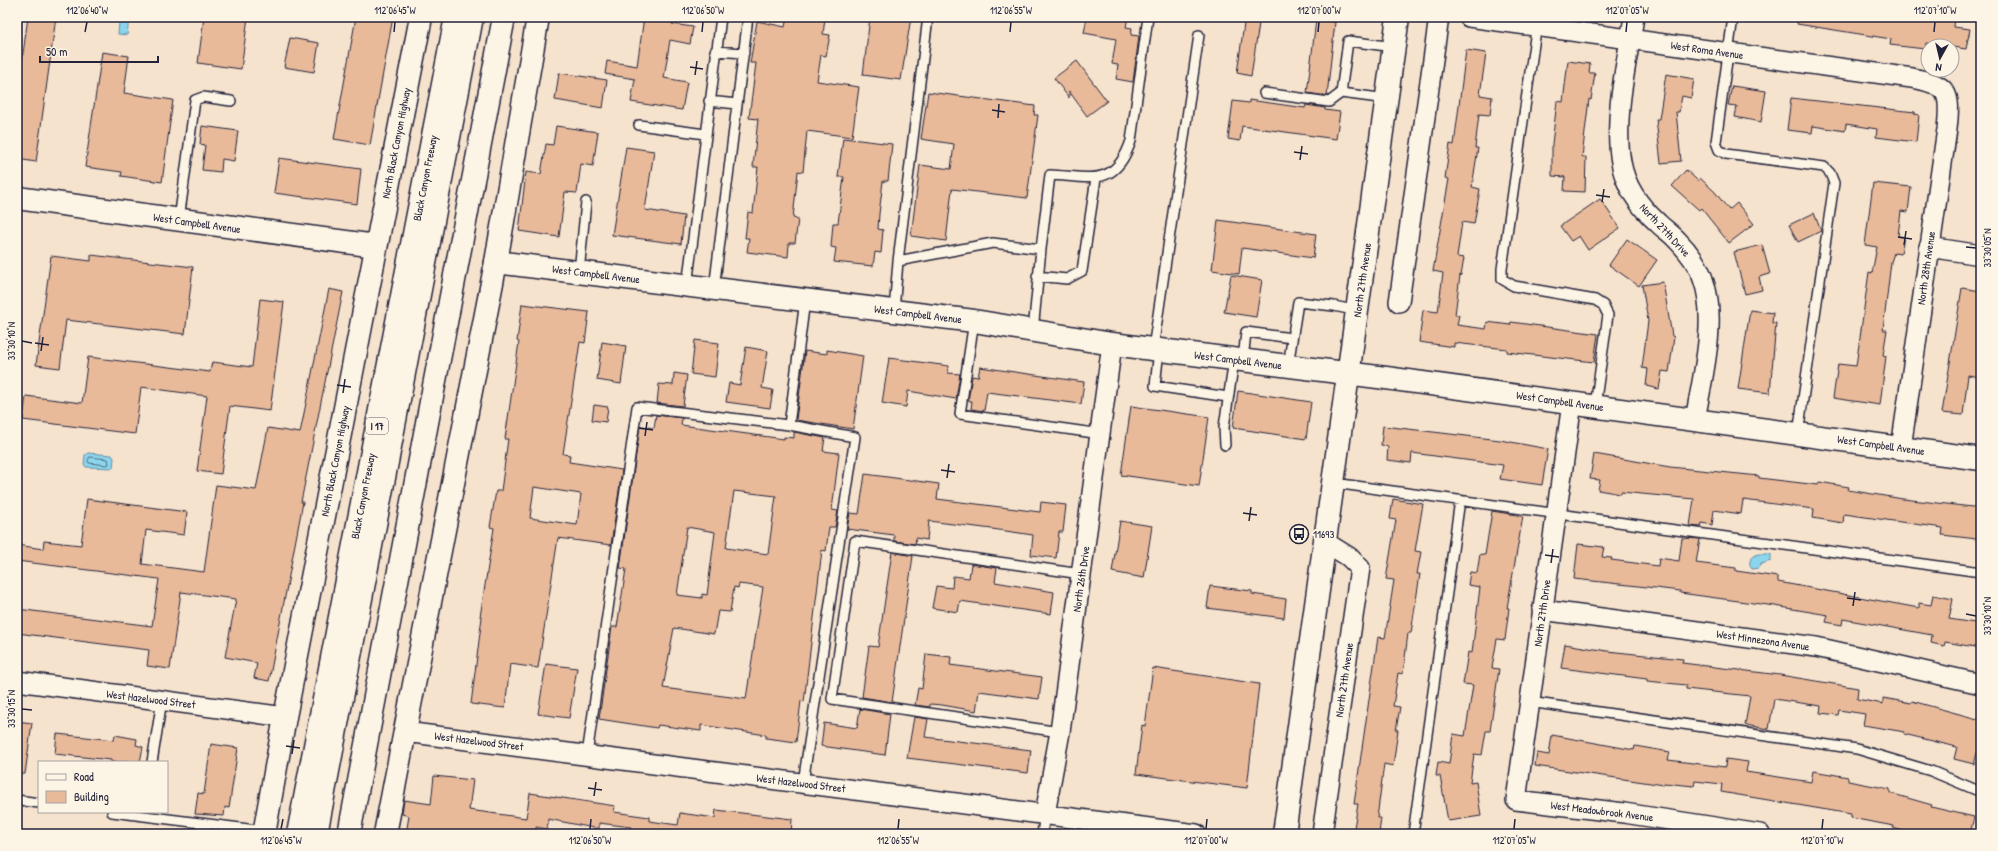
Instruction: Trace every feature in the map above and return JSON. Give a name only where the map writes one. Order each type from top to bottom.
[{"type":"main road","name":"North Black Canyon Highway","points":[[265,833],[285,717],[421,17]]},
{"type":"main road","name":"Black Canyon Freeway","points":[[298,834],[456,17]]},
{"type":"main road","points":[[316,834],[472,17]]},
{"type":"main road","points":[[331,834],[486,17]]},
{"type":"main road","points":[[349,834],[504,17]]},
{"type":"main road","points":[[385,834],[409,733],[496,262],[538,17]]},
{"type":"main road","name":"North 27th Avenue","points":[[1284,834],[1398,17]]},
{"type":"main road","name":"West Campbell Avenue","points":[[17,198],[376,246]]},
{"type":"main road","name":"West Campbell Avenue","points":[[496,262],[974,321],[1112,344],[1595,406],[1981,459]]},
{"type":"street","points":[[1399,302],[1439,17]]},
{"type":"street","name":"West Roma Avenue","points":[[1469,17],[1538,21],[1630,40],[1912,78],[1931,82],[1943,90]]},
{"type":"street","name":"North 27th Drive","points":[[1634,17],[1619,121],[1621,162],[1628,184],[1639,203],[1657,223],[1678,241],[1694,262],[1703,279],[1708,300],[1710,322],[1695,420]]},
{"type":"street","name":"North 28th Avenue","points":[[1901,448],[1948,114],[1947,96],[1943,90]]},
{"type":"street","points":[[1929,247],[1981,254]]},
{"type":"street","name":"North 26th Drive","points":[[1045,814],[1060,732],[1112,344]]},
{"type":"street","name":"North 27th Drive","points":[[1516,800],[1572,403]]},
{"type":"street","name":"North 27th Avenue","points":[[1322,834],[1360,568],[1349,557],[1325,542]]},
{"type":"street","name":"West Minnezona Avenue","points":[[1542,610],[1816,647],[1981,684]]},
{"type":"street","name":"West Hazelwood Street","points":[[17,681],[285,717]]},
{"type":"street","name":"West Hazelwood Street","points":[[409,733],[1196,834]]},
{"type":"street","name":"West Meadowbrook Avenue","points":[[1516,800],[1624,813],[1760,834]]},
{"type":"lane","points":[[687,286],[715,50],[721,17]]},
{"type":"lane","points":[[714,289],[748,17]]},
{"type":"lane","points":[[894,312],[898,262],[928,17]]},
{"type":"lane","points":[[1033,331],[1037,276],[1050,175],[1096,178],[1108,175],[1118,167],[1126,156],[1130,141],[1148,17]]},
{"type":"lane","points":[[1733,17],[1716,142],[1719,150],[1726,154],[1824,167],[1830,173],[1834,183],[1798,434]]},
{"type":"lane","points":[[1538,21],[1502,269],[1502,280],[1514,286],[1595,300],[1603,305],[1608,315],[1595,406]]},
{"type":"lane","points":[[1199,35],[1156,349],[1155,386],[1228,397]]},
{"type":"lane","points":[[1341,93],[1348,42],[1394,47]]},
{"type":"lane","points":[[715,50],[744,53]]},
{"type":"lane","points":[[1264,93],[1329,102],[1341,93],[1387,99]]},
{"type":"lane","points":[[179,220],[195,100],[203,97],[231,101]]},
{"type":"lane","points":[[709,101],[737,104]]},
{"type":"lane","points":[[640,125],[705,134]]},
{"type":"lane","points":[[1037,276],[1067,279],[1082,271],[1096,178]]},
{"type":"lane","points":[[579,272],[586,202]]},
{"type":"lane","points":[[898,262],[993,243],[1041,249]]},
{"type":"lane","points":[[789,425],[805,300]]},
{"type":"lane","points":[[1288,366],[1298,302],[1334,306],[1358,311]]},
{"type":"lane","points":[[974,321],[960,414],[1101,434]]},
{"type":"lane","points":[[1225,445],[1224,427],[1228,397],[1246,332],[1292,338]]},
{"type":"lane","points":[[587,755],[637,408],[789,425],[855,437],[803,783]]},
{"type":"lane","points":[[1334,483],[1556,512],[1981,572]]},
{"type":"lane","points":[[1413,834],[1460,500]]},
{"type":"lane","points":[[1060,732],[832,699],[855,541],[1081,574]]},
{"type":"lane","points":[[152,761],[162,700]]},
{"type":"lane","points":[[1529,702],[1857,750],[1931,771],[1981,792]]},
{"type":"lane","points":[[394,834],[409,733]]},
{"type":"lane","points":[[17,800],[38,803]]},
{"type":"lane","points":[[119,813],[265,833]]},
{"type":"lane","points":[[1042,834],[1045,814]]},
{"type":"water","points":[[115,17],[127,17],[129,19],[127,35],[118,34],[119,23]]},
{"type":"water","points":[[88,453],[112,455],[114,458],[113,468],[86,467],[84,464],[85,455]]},
{"type":"water","points":[[1758,554],[1771,554],[1771,561],[1761,564],[1758,568],[1752,569],[1750,560]]},
{"type":"building","points":[[28,17],[56,17],[36,162],[17,159],[17,97]]},
{"type":"building","points":[[204,17],[248,17],[241,69],[198,63]]},
{"type":"building","points":[[356,17],[393,17],[370,145],[334,139]]},
{"type":"building","points":[[644,17],[673,17],[672,24],[693,27],[690,44],[670,40],[664,78],[687,82],[682,110],[631,102],[635,79],[605,74],[607,61],[637,66]]},
{"type":"building","points":[[787,17],[825,19],[823,34],[830,35],[826,56],[821,55],[817,81],[859,87],[852,137],[807,131],[803,172],[798,171],[793,218],[798,219],[795,243],[789,243],[788,257],[747,252],[749,238],[745,238],[748,212],[753,213],[758,167],[753,167],[758,119],[749,118],[756,63],[750,63],[757,21],[785,27]]},
{"type":"building","points":[[870,17],[911,17],[901,80],[863,75]]},
{"type":"building","points":[[1087,17],[1128,17],[1126,27],[1132,28],[1131,35],[1139,36],[1133,82],[1116,79],[1118,65],[1112,64],[1116,39],[1084,33]]},
{"type":"building","points":[[1245,17],[1260,17],[1251,76],[1237,73]]},
{"type":"building","points":[[1798,17],[1954,17],[1953,27],[1970,29],[1966,49],[1960,48],[1960,38],[1920,38],[1920,48],[1890,45],[1891,39],[1797,24]]},
{"type":"building","points":[[1316,20],[1335,22],[1327,96],[1307,93]]},
{"type":"building","points":[[290,38],[319,43],[314,72],[284,67]]},
{"type":"building","points":[[1466,50],[1486,53],[1480,95],[1492,97],[1490,115],[1479,114],[1475,148],[1478,148],[1472,187],[1480,189],[1474,224],[1462,222],[1457,257],[1464,258],[1461,276],[1460,275],[1455,315],[1459,315],[1457,325],[1486,329],[1487,322],[1510,325],[1511,322],[1598,334],[1594,362],[1507,352],[1507,349],[1454,343],[1454,347],[1419,342],[1423,310],[1438,312],[1443,273],[1433,271],[1449,179],[1445,178],[1450,144],[1454,145]]},
{"type":"building","points":[[102,52],[129,56],[124,93],[173,100],[162,182],[121,176],[122,172],[85,167]]},
{"type":"building","points":[[1077,61],[1107,101],[1087,116],[1069,91],[1069,98],[1054,78]]},
{"type":"building","points":[[1568,61],[1590,64],[1589,73],[1595,73],[1591,100],[1589,99],[1582,157],[1586,157],[1585,192],[1564,191],[1565,177],[1552,176],[1552,144],[1557,101],[1563,102]]},
{"type":"building","points":[[559,73],[607,80],[603,108],[555,100]]},
{"type":"building","points":[[1666,74],[1694,79],[1691,98],[1682,96],[1679,112],[1676,112],[1681,161],[1661,163],[1656,119],[1659,119]]},
{"type":"building","points":[[1732,86],[1766,91],[1761,122],[1735,117],[1737,106],[1728,105]]},
{"type":"building","points":[[928,92],[1035,106],[1034,115],[1038,115],[1027,198],[952,189],[946,241],[911,236],[920,165],[951,169],[954,144],[921,139]]},
{"type":"building","points":[[1791,98],[1915,112],[1915,114],[1919,115],[1916,142],[1876,137],[1877,129],[1846,124],[1845,131],[1813,126],[1812,133],[1787,130]]},
{"type":"building","points":[[1249,100],[1305,108],[1306,105],[1340,112],[1336,139],[1242,126],[1240,141],[1228,139],[1233,101],[1249,103]]},
{"type":"building","points":[[202,126],[238,131],[234,161],[222,159],[221,172],[202,170],[205,145],[200,144]]},
{"type":"building","points":[[556,126],[598,132],[593,166],[581,164],[577,193],[565,192],[559,237],[519,231],[526,172],[541,174],[546,144],[553,145]]},
{"type":"building","points":[[843,138],[892,144],[888,181],[883,181],[879,214],[878,229],[883,230],[881,253],[875,252],[873,266],[834,262],[836,248],[831,247],[833,223],[838,223],[844,177],[838,177]]},
{"type":"building","points":[[626,147],[654,151],[645,210],[684,216],[681,244],[612,235]]},
{"type":"building","points":[[279,158],[361,169],[357,204],[274,193]]},
{"type":"building","points":[[1686,170],[1698,181],[1700,178],[1715,192],[1729,210],[1737,203],[1754,224],[1729,243],[1701,208],[1699,210],[1672,186]]},
{"type":"building","points":[[1873,183],[1911,187],[1908,212],[1901,211],[1898,236],[1904,237],[1901,254],[1894,253],[1891,262],[1883,330],[1887,330],[1883,355],[1886,356],[1880,405],[1833,398],[1838,364],[1856,366],[1869,272],[1872,273],[1877,247],[1865,245]]},
{"type":"building","points":[[1600,199],[1620,228],[1588,250],[1579,236],[1571,241],[1560,226]]},
{"type":"building","points":[[1814,213],[1821,231],[1798,242],[1789,225]]},
{"type":"building","points":[[1218,220],[1316,234],[1313,258],[1242,248],[1239,274],[1212,270]]},
{"type":"building","points":[[1627,239],[1657,260],[1639,286],[1609,265]]},
{"type":"building","points":[[1762,245],[1770,274],[1759,277],[1762,290],[1745,294],[1734,252]]},
{"type":"building","points":[[91,255],[193,267],[185,334],[66,320],[60,368],[36,365],[51,256],[91,261]]},
{"type":"building","points":[[1231,275],[1262,280],[1256,317],[1224,312]]},
{"type":"building","points":[[1663,282],[1672,336],[1674,337],[1669,372],[1662,371],[1659,389],[1646,386],[1648,369],[1642,368],[1648,321],[1642,285]]},
{"type":"building","points":[[1962,288],[1981,291],[1981,377],[1968,375],[1963,415],[1942,413]]},
{"type":"building","points":[[329,289],[343,292],[301,502],[303,502],[269,681],[254,678],[257,663],[225,657],[236,599],[181,592],[170,669],[147,666],[149,650],[17,633],[17,609],[152,626],[159,579],[17,561],[17,545],[43,549],[44,541],[81,545],[87,499],[187,512],[184,535],[146,530],[142,564],[204,572],[216,485],[256,490],[268,428],[300,433]]},
{"type":"building","points":[[260,299],[284,302],[270,411],[230,406],[221,474],[197,471],[207,396],[141,387],[135,434],[23,420],[26,396],[82,403],[88,357],[210,372],[212,362],[252,367]]},
{"type":"building","points":[[522,304],[589,312],[585,343],[580,342],[563,454],[570,455],[569,462],[622,470],[611,545],[558,538],[538,668],[510,664],[505,708],[471,704],[482,617],[480,617],[494,528],[490,527],[496,491],[501,491],[508,439],[505,439],[519,342],[517,341]],"holes":[[[534,487],[581,494],[577,525],[530,518]]]},
{"type":"building","points":[[1750,310],[1773,313],[1772,323],[1776,323],[1770,393],[1738,389]]},
{"type":"building","points":[[695,340],[719,343],[715,377],[691,374]]},
{"type":"building","points":[[602,342],[626,346],[621,384],[597,380]]},
{"type":"building","points":[[746,347],[768,351],[762,388],[773,390],[770,408],[726,402],[729,383],[740,385]]},
{"type":"building","points":[[827,350],[863,356],[853,429],[796,420],[805,351],[827,354]]},
{"type":"building","points":[[889,358],[949,366],[948,373],[960,374],[956,399],[908,391],[906,407],[882,403]]},
{"type":"building","points":[[980,367],[1084,382],[1081,404],[987,392],[984,411],[971,409],[972,401],[968,401],[972,376],[978,377]]},
{"type":"building","points":[[674,373],[687,375],[683,406],[657,403],[659,384],[673,385]]},
{"type":"building","points":[[1238,391],[1311,402],[1306,439],[1233,428]]},
{"type":"building","points":[[594,405],[608,407],[606,422],[592,420]]},
{"type":"building","points":[[1131,406],[1209,417],[1199,486],[1121,475]]},
{"type":"building","points":[[656,415],[682,418],[681,425],[784,439],[784,437],[794,438],[794,432],[825,438],[823,451],[839,453],[832,510],[838,511],[835,527],[829,527],[826,551],[822,550],[804,702],[801,701],[796,742],[766,738],[766,735],[701,725],[701,731],[658,725],[657,728],[599,719],[612,627],[617,627],[626,569],[620,568],[640,426],[654,428]],"holes":[[[734,491],[776,496],[768,554],[726,548]],[[687,527],[715,532],[707,595],[702,594],[702,598],[677,595]],[[739,584],[763,587],[746,699],[663,688],[674,628],[714,634],[718,611],[730,612],[734,587],[738,588]]]},
{"type":"building","points":[[1383,426],[1500,440],[1548,449],[1542,485],[1500,479],[1503,465],[1412,453],[1411,463],[1387,460],[1388,446],[1381,445]]},
{"type":"building","points":[[1594,454],[1670,467],[1759,476],[1759,478],[1818,485],[1819,482],[1849,487],[1848,490],[1903,499],[1981,508],[1977,539],[1942,535],[1943,528],[1844,514],[1843,523],[1813,518],[1814,509],[1743,500],[1741,514],[1714,510],[1712,525],[1702,523],[1701,527],[1690,526],[1694,499],[1621,492],[1621,494],[1598,490],[1600,480],[1590,479]]},
{"type":"building","points":[[865,474],[939,484],[937,499],[1040,512],[1041,502],[1066,505],[1063,532],[1059,532],[1056,558],[1031,555],[1033,535],[992,529],[929,521],[927,540],[916,538],[915,544],[894,541],[894,535],[847,529],[850,513],[859,514]]},
{"type":"building","points":[[1393,499],[1423,504],[1415,551],[1421,552],[1417,574],[1420,574],[1411,633],[1408,633],[1403,674],[1398,673],[1393,706],[1400,707],[1396,730],[1398,730],[1393,766],[1384,764],[1377,818],[1381,818],[1379,834],[1353,834],[1358,804],[1354,804],[1378,637],[1385,638],[1394,580],[1386,579],[1396,520],[1390,519]]},
{"type":"building","points":[[1492,511],[1523,516],[1507,608],[1509,608],[1505,640],[1497,639],[1492,668],[1499,669],[1490,731],[1486,731],[1482,755],[1474,754],[1470,783],[1476,782],[1481,816],[1448,821],[1440,776],[1436,776],[1438,762],[1449,764],[1453,734],[1465,736],[1473,685],[1463,684],[1468,652],[1472,653],[1480,587],[1468,585],[1470,572],[1477,573],[1480,554],[1485,555]]},
{"type":"building","points":[[1120,521],[1152,526],[1144,578],[1112,572]]},
{"type":"building","points":[[1682,538],[1700,539],[1696,563],[1736,568],[1736,571],[1778,577],[1778,582],[1919,608],[1919,603],[1931,605],[1933,595],[1953,599],[1949,619],[1981,624],[1981,648],[1945,642],[1944,646],[1931,643],[1932,635],[1843,619],[1842,625],[1826,622],[1828,615],[1775,606],[1680,593],[1680,591],[1574,579],[1578,544],[1604,547],[1602,557],[1612,558],[1611,560],[1658,566],[1659,558],[1679,561]]},
{"type":"building","points":[[892,552],[913,556],[892,702],[862,697],[869,646],[878,647]]},
{"type":"building","points":[[971,564],[997,568],[995,582],[1054,592],[1051,614],[960,601],[958,612],[932,608],[936,586],[952,588],[953,576],[969,578]]},
{"type":"building","points":[[1210,586],[1252,591],[1252,594],[1286,599],[1284,618],[1207,608]]},
{"type":"building","points":[[1565,644],[1607,651],[1683,659],[1682,663],[1780,675],[1858,688],[1857,699],[1883,704],[1883,698],[1911,703],[1912,701],[1981,720],[1981,739],[1974,764],[1954,759],[1957,747],[1904,734],[1905,732],[1863,725],[1865,714],[1839,710],[1838,715],[1820,713],[1821,706],[1774,699],[1769,729],[1745,725],[1750,696],[1686,689],[1686,685],[1647,681],[1647,679],[1561,668]]},
{"type":"building","points":[[926,654],[951,657],[950,665],[1042,677],[1039,699],[979,691],[976,711],[942,705],[930,704],[930,707],[915,705],[918,688],[922,689]]},
{"type":"building","points":[[546,664],[577,668],[569,718],[538,714]]},
{"type":"building","points":[[1153,668],[1259,684],[1247,788],[1136,774],[1142,725],[1145,726]]},
{"type":"building","points":[[860,709],[890,714],[885,755],[821,746],[824,723],[857,728]]},
{"type":"building","points":[[914,717],[928,719],[925,737],[1031,750],[1028,773],[907,758]]},
{"type":"building","points":[[17,721],[32,723],[25,774],[17,774]]},
{"type":"building","points":[[57,734],[114,740],[115,735],[137,739],[136,745],[143,747],[140,761],[111,761],[55,754]]},
{"type":"building","points":[[1552,735],[1634,750],[1635,746],[1670,752],[1668,760],[1725,767],[1726,759],[1748,762],[1746,772],[1811,782],[1813,771],[1848,777],[1848,781],[1890,789],[1890,793],[1932,805],[1931,807],[1974,817],[1970,834],[1913,834],[1893,828],[1894,826],[1851,818],[1851,814],[1721,792],[1722,784],[1695,781],[1694,786],[1664,783],[1664,785],[1535,766],[1537,753],[1549,755]]},
{"type":"building","points":[[211,744],[238,748],[229,808],[225,807],[224,816],[195,814],[198,793],[204,794]]},
{"type":"building","points":[[434,776],[473,780],[469,810],[526,818],[530,793],[615,806],[614,812],[649,817],[649,821],[678,825],[680,813],[715,818],[716,810],[792,819],[791,834],[629,834],[631,827],[599,823],[599,829],[548,819],[547,829],[536,827],[536,834],[406,834],[409,816],[402,814],[404,800],[431,804]]},
{"type":"place","name":"11693","points":[[1299,534]]}]
